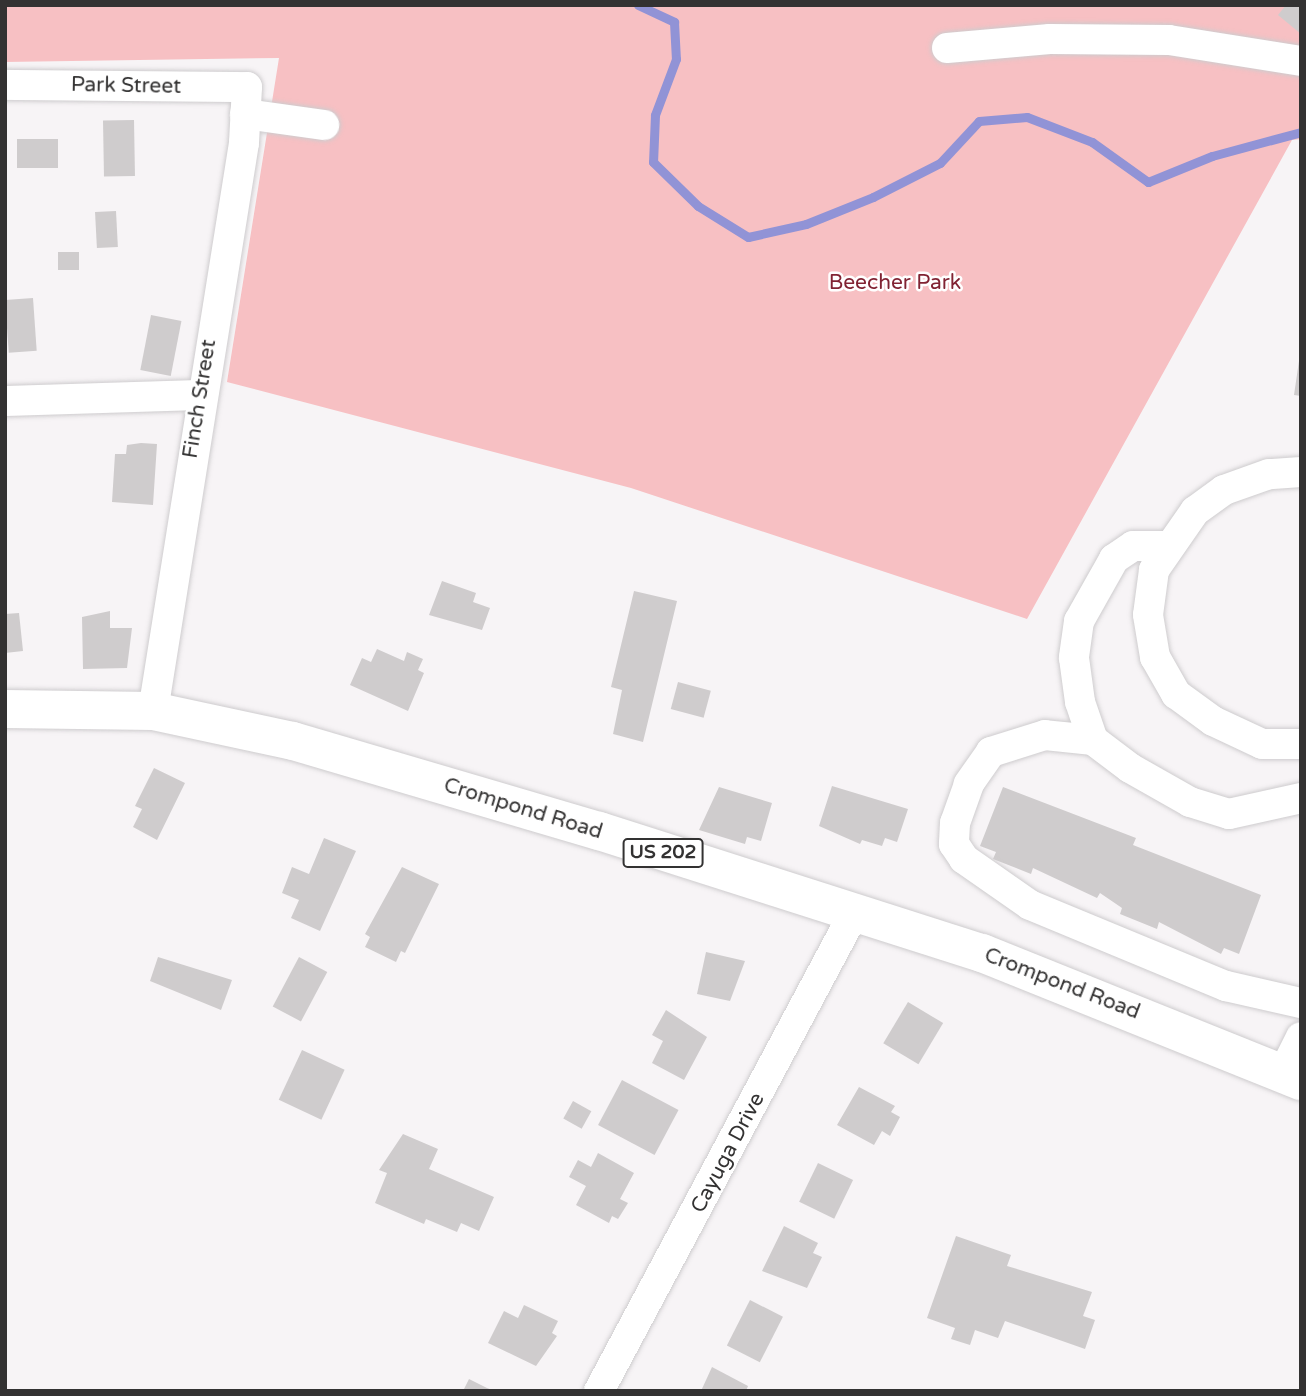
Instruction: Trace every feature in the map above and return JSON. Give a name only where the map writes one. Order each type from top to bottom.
[{"type":"main road","name":"Crompond Road","points":[[5,709],[153,711],[306,744],[995,958],[1292,1077]]},
{"type":"street","points":[[947,48],[1050,39],[1169,40],[1301,61]]},
{"type":"street","name":"Park Street","points":[[5,85],[246,100],[324,125]]},
{"type":"street","name":"Finch Street","points":[[153,711],[246,100]]},
{"type":"street","points":[[5,401],[200,395]]},
{"type":"street","points":[[1301,472],[1269,474],[1224,490],[1195,511],[1167,546],[1154,570],[1148,615],[1156,657],[1176,694],[1213,722],[1262,744],[1301,744]]},
{"type":"street","points":[[1093,740],[1080,702],[1074,658],[1079,621],[1114,559],[1133,546],[1167,546]]},
{"type":"street","points":[[1301,798],[1251,811],[1216,810],[1190,802],[1130,768],[1093,740],[1045,735],[992,752],[969,784],[955,823],[954,844],[964,859],[1030,905],[1226,986],[1301,1003]]},
{"type":"street","name":"Cayuga Drive","points":[[599,1391],[854,913]]},
{"type":"street","points":[[1292,1077],[1301,1037]]},
{"type":"green space","name":"Beecher Park","points":[[5,5],[1301,5],[1301,139],[1292,140],[1027,619],[631,488],[227,382],[279,58],[5,62]]},
{"type":"building","points":[[1286,5],[1301,5],[1301,34],[1278,15]]},
{"type":"building","points":[[134,120],[135,176],[104,177],[103,121]]},
{"type":"building","points":[[17,139],[58,139],[58,168],[17,168]]},
{"type":"building","points":[[116,211],[118,247],[97,248],[95,212]]},
{"type":"building","points":[[58,252],[79,252],[79,270],[58,270]]},
{"type":"building","points":[[33,298],[37,351],[9,353],[5,300]]},
{"type":"building","points":[[151,315],[181,321],[171,376],[140,370]]},
{"type":"building","points":[[1301,361],[1301,396],[1294,395]]},
{"type":"building","points":[[157,444],[153,505],[112,502],[115,454],[126,454],[127,445]]},
{"type":"building","points":[[442,581],[476,593],[473,602],[490,608],[482,630],[429,615]]},
{"type":"building","points":[[634,591],[677,601],[643,742],[613,734],[622,690],[611,687]]},
{"type":"building","points":[[110,611],[110,628],[132,628],[127,668],[83,669],[82,617]]},
{"type":"building","points":[[19,613],[23,651],[5,653],[5,614]]},
{"type":"building","points":[[377,649],[404,661],[407,652],[423,659],[418,670],[424,673],[408,711],[350,685],[362,658],[371,662]]},
{"type":"building","points":[[678,682],[711,691],[704,718],[671,709]]},
{"type":"building","points":[[154,768],[185,783],[157,840],[133,827],[142,809],[135,806]]},
{"type":"building","points":[[832,786],[908,809],[897,842],[885,838],[882,846],[862,840],[860,844],[819,826]]},
{"type":"building","points":[[719,787],[772,803],[761,841],[747,837],[745,844],[699,830]]},
{"type":"building","points":[[1003,787],[1136,838],[1133,845],[1261,895],[1239,954],[1224,948],[1221,954],[1159,922],[1157,929],[1120,914],[1122,908],[1100,893],[1097,898],[1033,868],[1031,874],[993,859],[996,852],[980,846]]},
{"type":"building","points":[[324,838],[356,851],[320,931],[291,918],[299,900],[282,893],[292,867],[309,874]]},
{"type":"building","points":[[402,867],[439,884],[405,953],[401,951],[396,962],[365,947],[370,937],[365,934]]},
{"type":"building","points":[[706,952],[745,961],[730,1001],[697,994]]},
{"type":"building","points":[[158,957],[232,980],[221,1010],[150,981]]},
{"type":"building","points":[[299,957],[327,972],[301,1021],[273,1006]]},
{"type":"building","points":[[908,1002],[943,1023],[918,1064],[883,1043]]},
{"type":"building","points":[[666,1010],[707,1037],[684,1080],[652,1063],[663,1041],[652,1035]]},
{"type":"building","points":[[302,1050],[345,1070],[321,1120],[279,1100]]},
{"type":"building","points":[[622,1080],[679,1110],[655,1155],[598,1125]]},
{"type":"building","points":[[859,1087],[895,1106],[891,1112],[900,1117],[890,1136],[882,1131],[874,1145],[837,1125]]},
{"type":"building","points":[[573,1101],[591,1111],[582,1129],[563,1118]]},
{"type":"building","points":[[403,1134],[438,1149],[429,1169],[494,1197],[479,1231],[461,1223],[457,1232],[426,1219],[424,1224],[375,1203],[387,1173],[379,1170]]},
{"type":"building","points":[[598,1153],[634,1173],[620,1199],[628,1203],[618,1219],[612,1216],[609,1223],[576,1205],[586,1186],[569,1177],[578,1160],[591,1167]]},
{"type":"building","points":[[818,1163],[853,1180],[834,1219],[799,1202]]},
{"type":"building","points":[[784,1226],[818,1243],[813,1253],[822,1257],[807,1288],[762,1271]]},
{"type":"building","points":[[956,1236],[1011,1255],[1007,1266],[1092,1292],[1083,1316],[1095,1320],[1085,1349],[1005,1321],[998,1338],[975,1330],[970,1345],[951,1339],[955,1328],[927,1318]]},
{"type":"building","points":[[750,1300],[783,1317],[760,1362],[727,1345]]},
{"type":"building","points":[[524,1305],[558,1321],[552,1333],[557,1336],[536,1366],[488,1343],[504,1311],[518,1318]]},
{"type":"building","points":[[712,1367],[748,1386],[746,1391],[701,1391]]},
{"type":"building","points":[[469,1379],[487,1388],[495,1391],[463,1391]]},
{"type":"waterway","points":[[638,5],[674,22],[676,59],[655,115],[653,162],[698,206],[748,237],[806,224],[873,197],[940,163],[979,121],[1027,117],[1092,142],[1148,182],[1212,156],[1301,132]]}]
